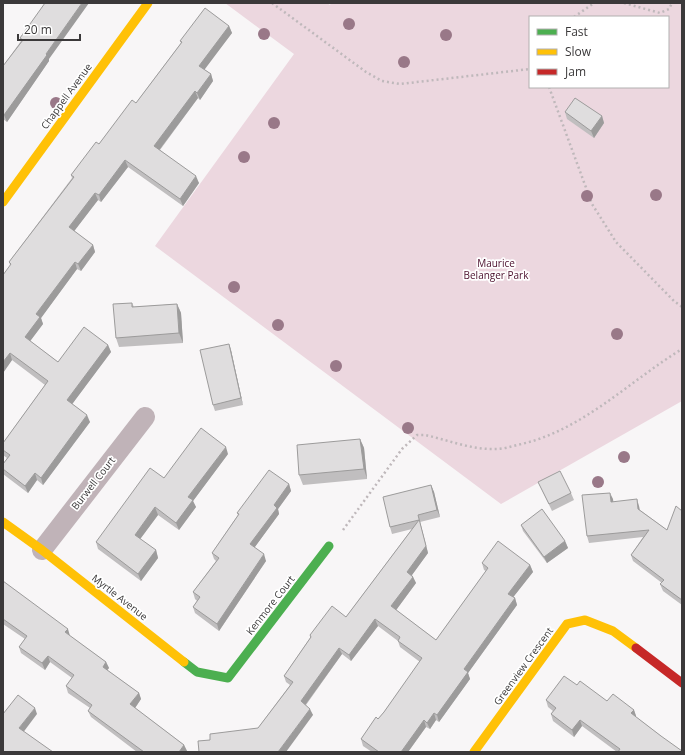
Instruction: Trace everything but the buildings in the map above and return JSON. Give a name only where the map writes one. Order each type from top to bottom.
[{"type":"street","name":"Chappell Avenue","points":[[6,191],[148,3]]},
{"type":"street","name":"Burwell Court","points":[[42,550],[145,417]]},
{"type":"street","name":"Myrtle Avenue","points":[[3,522],[42,550],[197,672],[228,678]]},
{"type":"street","name":"Kenmore Court","points":[[228,678],[329,546]]},
{"type":"street","name":"Greenview Crescent","points":[[474,752],[567,624],[585,620],[613,631],[682,683]]},
{"type":"path","points":[[272,3],[366,72],[382,81],[400,84],[529,69]]},
{"type":"path","points":[[575,16],[594,3]]},
{"type":"path","points":[[624,3],[660,13],[669,9],[672,3]]},
{"type":"path","points":[[549,88],[592,204],[616,242],[674,301],[682,307]]},
{"type":"path","points":[[329,546],[350,522],[402,450],[417,435],[425,435],[485,449],[498,449],[534,442],[566,428],[598,409],[654,366],[682,349]]},
{"type":"green space","name":"Maurice Belanger Park","points":[[225,3],[327,3],[330,5],[331,3],[682,3],[682,401],[501,504],[155,246],[294,54]]},
{"type":"traffic: fast","points":[[184,662],[197,672],[228,678],[329,546]]},
{"type":"traffic: slow","points":[[3,202],[148,3]]},
{"type":"traffic: slow","points":[[3,522],[42,550],[184,662]]},
{"type":"traffic: slow","points":[[474,752],[567,624],[585,620],[613,631],[636,648]]},
{"type":"traffic: jam","points":[[636,648],[682,683]]}]
